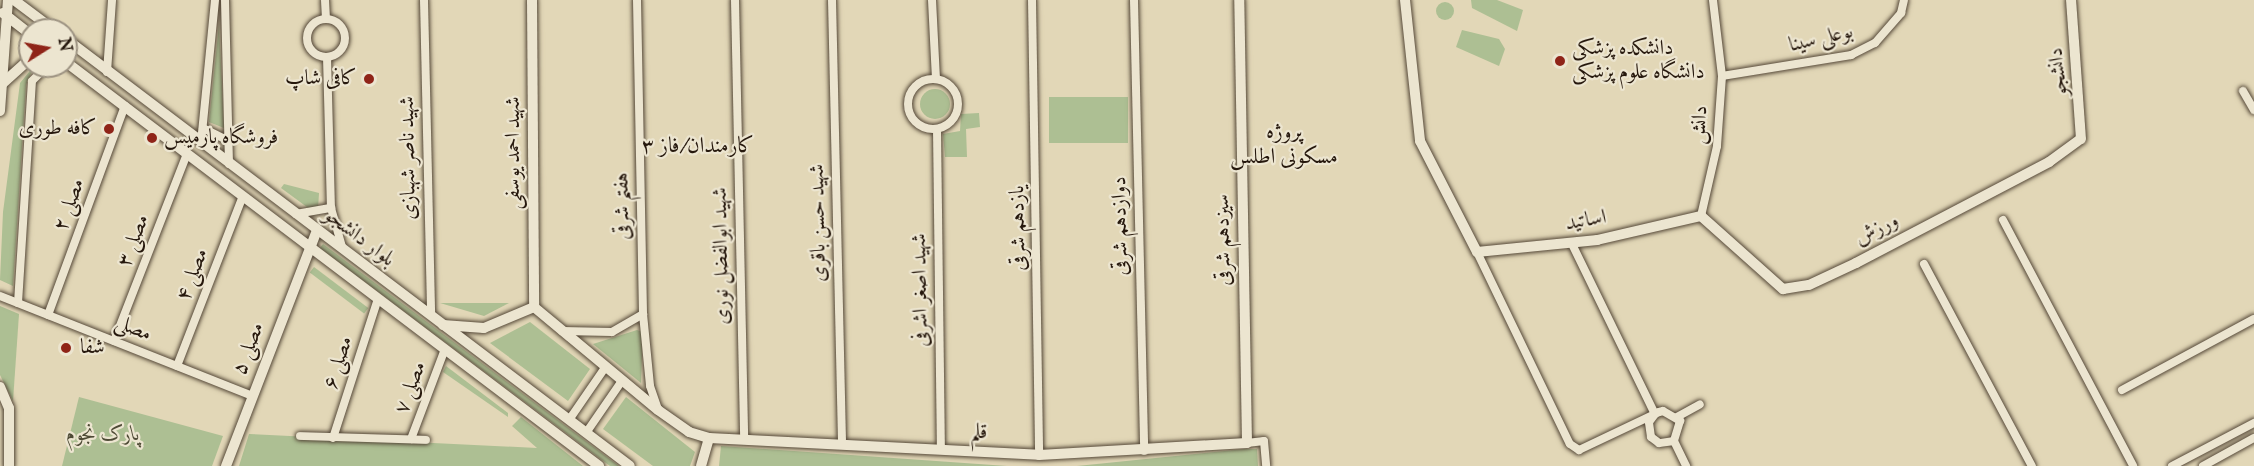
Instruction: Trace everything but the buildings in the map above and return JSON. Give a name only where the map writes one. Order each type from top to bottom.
[{"type":"street","points":[[0,111],[3,14],[8,0]]},
{"type":"street","points":[[14,0],[38,18]]},
{"type":"street","points":[[107,72],[112,0]]},
{"type":"street","points":[[201,142],[215,0]]},
{"type":"street","points":[[225,0],[230,164]]},
{"type":"street","points":[[326,0],[326,19]]},
{"type":"street","name":"شهید ناصر شهبازی","points":[[424,0],[430,315]]},
{"type":"street","name":"شهید احمد یوسفی","points":[[532,0],[534,306]]},
{"type":"street","name":"هفتم شرقی","points":[[637,0],[643,314],[650,386],[658,410]]},
{"type":"street","name":"شهید ابوالفضل نوری","points":[[735,0],[744,440]]},
{"type":"street","name":"شهید حسن باقری","points":[[832,0],[842,445]]},
{"type":"street","points":[[932,0],[936,80]]},
{"type":"street","name":"یازدهم شرقی","points":[[1032,0],[1039,461]]},
{"type":"street","name":"دوازدهم شرقی","points":[[1134,0],[1144,451]]},
{"type":"street","name":"سیزدهم شرقی","points":[[1239,0],[1247,443]]},
{"type":"street","points":[[1405,0],[1420,141],[1477,252],[1570,444],[1579,450],[1655,414],[1667,411],[1677,417],[1681,430],[1674,441],[1659,443],[1651,437],[1649,422],[1655,414]]},
{"type":"street","name":"دانش","points":[[1701,216],[1717,146],[1722,76],[1713,0]]},
{"type":"street","name":"بوعلی سینا","points":[[1722,76],[1851,55],[1875,43],[1901,13],[1904,0]]},
{"type":"street","name":"دانشجو","points":[[2072,0],[2081,139]]},
{"type":"street","points":[[3,14],[18,25]]},
{"type":"street","points":[[213,18],[220,14],[227,19]]},
{"type":"street","points":[[326,19],[340,24],[345,38],[340,51],[327,57],[313,52],[307,39],[312,25],[326,19]]},
{"type":"street","name":"بلوار دانشجو","points":[[78,49],[630,466]]},
{"type":"street","points":[[327,57],[331,208],[342,249]]},
{"type":"street","points":[[2,85],[18,70]]},
{"type":"street","name":"بلوار دانشجو","points":[[78,72],[599,466]]},
{"type":"street","points":[[18,303],[32,81],[35,78]]},
{"type":"street","points":[[936,80],[952,88],[958,100],[954,119],[938,129],[919,125],[909,102],[918,85],[936,80]]},
{"type":"street","points":[[2243,91],[2254,110]]},
{"type":"street","name":"مصلی ۲","points":[[48,315],[125,106]]},
{"type":"street","points":[[203,128],[229,141]]},
{"type":"street","name":"شهید اصغر اشرفی","points":[[938,129],[941,450]]},
{"type":"street","name":"ورزش","points":[[1701,216],[1715,222],[1783,289],[1809,285],[2049,162],[2081,139]]},
{"type":"street","name":"مصلی ۳","points":[[114,341],[187,154]]},
{"type":"street","name":"مصلی ۴","points":[[177,366],[243,196]]},
{"type":"street","points":[[296,214],[331,208]]},
{"type":"street","name":"اساتید","points":[[1477,252],[1572,244],[1701,216]]},
{"type":"street","points":[[2004,220],[2133,466]]},
{"type":"street","name":"مصلی ۵","points":[[226,466],[309,246],[317,231]]},
{"type":"street","points":[[1572,244],[1655,414]]},
{"type":"street","points":[[1924,264],[2032,466]]},
{"type":"street","name":"مصلی","points":[[0,296],[252,396]]},
{"type":"street","name":"مصلی ۶","points":[[333,438],[378,299]]},
{"type":"street","points":[[443,325],[484,328],[534,306]]},
{"type":"street","name":"قلم","points":[[534,306],[604,369],[658,410],[688,432],[709,438],[941,450],[1039,461],[1247,443]]},
{"type":"street","points":[[562,331],[612,332],[643,314]]},
{"type":"street","points":[[2122,390],[2254,319]]},
{"type":"street","name":"مصلی ۷","points":[[411,439],[445,349]]},
{"type":"street","points":[[569,420],[604,369]]},
{"type":"street","points":[[586,433],[621,382]]},
{"type":"street","points":[[0,387],[9,408],[9,466]]},
{"type":"street","points":[[1677,417],[1700,404]]},
{"type":"street","points":[[2172,466],[2254,423]]},
{"type":"street","points":[[300,436],[426,440]]},
{"type":"street","points":[[701,466],[709,438]]},
{"type":"street","points":[[2203,466],[2254,438]]},
{"type":"street","points":[[1247,443],[1264,441],[1266,466]]},
{"type":"street","points":[[1674,441],[1686,466]]},
{"type":"green space","points":[[1471,0],[1497,0],[1523,10],[1517,31],[1472,8]]},
{"type":"green space","points":[[1445,2],[1451,5],[1454,11],[1451,17],[1445,20],[1439,17],[1436,11],[1439,5]]},
{"type":"green space","points":[[219,24],[224,128],[209,122]]},
{"type":"green space","points":[[1462,30],[1499,39],[1505,49],[1499,66],[1456,47]]},
{"type":"green space","points":[[24,78],[29,78],[26,85],[13,286],[0,280],[3,212],[20,83]]},
{"type":"green space","points":[[935,89],[941,90],[949,98],[949,110],[941,118],[935,119],[929,118],[921,110],[920,104],[921,98],[929,90]]},
{"type":"green space","points":[[1049,97],[1128,97],[1128,143],[1049,143]]},
{"type":"green space","points":[[979,113],[980,127],[966,129],[967,157],[945,157],[943,134],[960,131],[961,114]]},
{"type":"green space","points":[[284,184],[319,193],[318,209],[311,210],[281,188]]},
{"type":"green space","points":[[323,244],[619,466],[610,466],[320,248]]},
{"type":"green space","points":[[314,267],[368,308],[364,314],[310,273]]},
{"type":"green space","points":[[440,303],[509,303],[484,316]]},
{"type":"green space","points":[[0,306],[19,314],[13,401],[0,375]]},
{"type":"green space","points":[[530,322],[590,369],[568,401],[490,343]]},
{"type":"green space","points":[[637,330],[643,332],[641,383],[593,344]]},
{"type":"green space","points":[[446,366],[508,413],[508,417],[443,372]]},
{"type":"green space","name":"پارک نجوم","points":[[79,397],[223,436],[212,466],[62,466]]},
{"type":"green space","points":[[626,397],[695,452],[690,466],[653,466],[603,429]]},
{"type":"green space","points":[[521,417],[583,466],[239,466],[249,434],[537,448],[512,426]]},
{"type":"green space","points":[[721,446],[1007,466],[719,466]]},
{"type":"green space","points":[[1244,449],[1257,449],[1258,466],[1077,466]]},
{"type":"place","name":"دانشکده پزشکی دانشگاه علوم پزشکی","points":[[1560,61]]},
{"type":"place","name":"کافی شاپ","points":[[369,79]]},
{"type":"place","name":"کافه طوری","points":[[109,129]]},
{"type":"place","name":"فروشگاه پارمیس","points":[[152,138]]},
{"type":"place","name":"شفا","points":[[66,348]]},
{"type":"district","name":"پروژه مسکونی اطلس","points":[[1284,144]]},
{"type":"district","name":"کارمندان/فاز ۳","points":[[698,147]]}]
